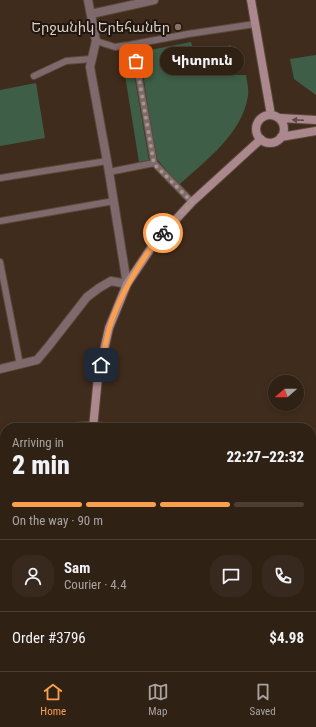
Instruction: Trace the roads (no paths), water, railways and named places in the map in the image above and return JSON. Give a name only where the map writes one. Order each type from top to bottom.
[{"type":"main road","points":[[251,0],[271,115]]},
{"type":"main road","points":[[316,120],[280,118],[271,115],[261,118],[258,122],[257,131],[261,139],[269,142],[274,142],[281,137],[316,132]]},
{"type":"main road","points":[[280,118],[284,129],[281,137]]},
{"type":"main road","points":[[93,423],[98,377],[109,328],[127,284],[155,242],[192,202],[261,139]]},
{"type":"street","points":[[0,369],[37,360],[88,297],[111,281],[127,284],[90,67],[96,41],[88,0]]},
{"type":"street","points":[[91,14],[154,0]]},
{"type":"lane","points":[[96,41],[115,46],[129,45],[255,24]]},
{"type":"lane","points":[[34,76],[66,60],[92,59]]},
{"type":"lane","points":[[136,61],[154,164],[192,202]]},
{"type":"lane","points":[[0,178],[107,161]]},
{"type":"lane","points":[[109,172],[154,164]]},
{"type":"lane","points":[[0,221],[114,201]]},
{"type":"lane","points":[[0,262],[20,365]]},
{"type":"place","name":"Երջանիկ Երեհաներ","points":[[178,27]]},
{"type":"place","name":"Կիտրուն","points":[[136,61]]}]
